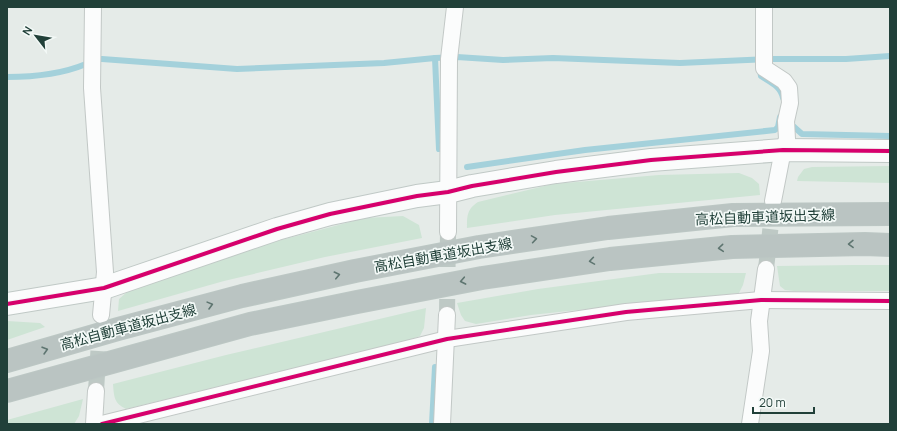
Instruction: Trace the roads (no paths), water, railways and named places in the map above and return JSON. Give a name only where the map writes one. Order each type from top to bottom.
[{"type":"highway","name":"高松自動車道坂出支線","points":[[7,361],[118,329],[242,296],[355,271],[479,247],[608,228],[733,215],[890,214]]},
{"type":"highway","name":"高松自動車道坂出支線","points":[[7,391],[250,324],[482,278],[610,259],[732,247],[865,244],[890,245]]},
{"type":"street","points":[[93,7],[92,88],[105,272],[100,315]]},
{"type":"street","points":[[448,232],[450,55],[455,7]]},
{"type":"street","points":[[764,7],[764,68],[784,81],[789,88],[790,103],[786,121],[787,139],[783,150],[773,201]]},
{"type":"street","points":[[7,304],[104,288],[277,229],[330,214],[418,196],[448,192],[472,186],[548,173],[636,162],[783,150],[890,151]]},
{"type":"street","points":[[750,424],[761,352],[759,321],[766,269]]},
{"type":"street","points":[[102,424],[447,339],[626,312],[761,300],[890,300]]},
{"type":"street","points":[[442,424],[447,315]]},
{"type":"street","points":[[94,424],[96,391]]},
{"type":"waterway","points":[[102,59],[237,69],[384,63],[457,57],[503,60],[553,58],[680,63],[771,59],[846,59],[890,56]]},
{"type":"waterway","points":[[435,58],[439,149]]},
{"type":"waterway","points":[[7,77],[47,74],[86,64]]},
{"type":"waterway","points":[[760,69],[761,76],[778,87],[783,98]]},
{"type":"waterway","points":[[467,167],[585,150],[775,130],[778,127],[780,117]]},
{"type":"waterway","points":[[790,127],[793,126],[802,134],[890,136]]},
{"type":"waterway","points":[[432,424],[435,367]]},
{"type":"tunnel","points":[[766,269],[773,205]]},
{"type":"tunnel","points":[[447,315],[448,232]]},
{"type":"tunnel","points":[[96,391],[100,325]]}]
